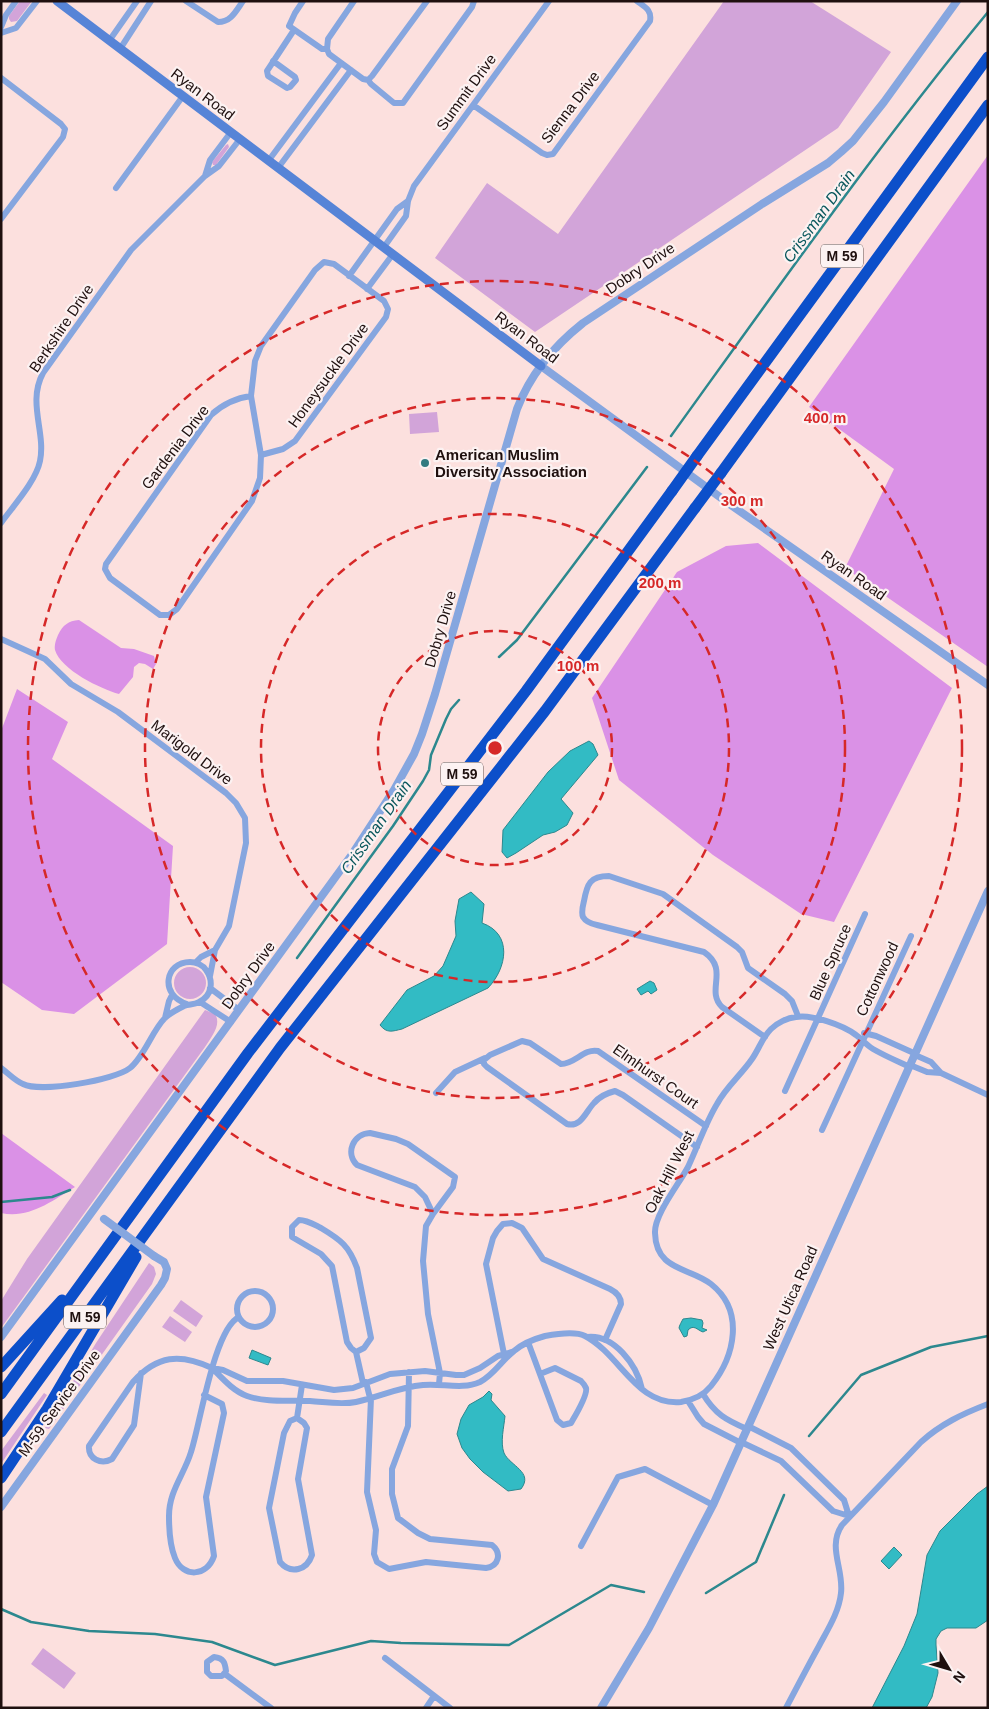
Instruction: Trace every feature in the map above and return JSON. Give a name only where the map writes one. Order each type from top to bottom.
[{"type":"highway","name":"M 59","points":[[1,1394],[254,1045],[526,692],[988,57]]},
{"type":"highway","name":"M 59","points":[[1,1432],[299,1023],[566,684],[988,105]]},
{"type":"highway","points":[[1,1478],[47,1409],[168,1202]]},
{"type":"highway","points":[[1,1367],[100,1258]]},
{"type":"main road","name":"Ryan Road","points":[[57,1],[541,366]]},
{"type":"street","points":[[1,26],[16,1]]},
{"type":"street","points":[[1,33],[16,28],[37,1]]},
{"type":"street","points":[[110,41],[137,1]]},
{"type":"street","points":[[120,49],[151,1]]},
{"type":"street","points":[[186,1],[218,22],[224,22],[231,18],[243,1]]},
{"type":"street","points":[[303,1],[289,26],[322,49],[327,49]]},
{"type":"street","points":[[354,1],[328,39],[327,49],[329,54],[368,80],[394,103],[398,104],[403,102],[472,7],[474,1]]},
{"type":"street","points":[[368,80],[427,1]]},
{"type":"street","name":"Summit Drive","points":[[384,247],[406,216],[408,201],[414,186],[549,1]]},
{"type":"street","name":"Sienna Drive","points":[[473,105],[542,153],[553,154],[650,21],[651,15],[649,10],[637,1]]},
{"type":"street","name":"Dobry Drive","points":[[1,1337],[231,1022],[379,815],[414,754],[435,694],[517,409],[524,392],[541,366],[560,342],[583,323],[762,204],[828,163],[841,152],[853,141],[884,102],[956,1]]},
{"type":"street","points":[[273,61],[295,77],[296,80],[290,88],[268,76],[267,70],[273,61],[294,30]]},
{"type":"street","points":[[269,160],[341,63]]},
{"type":"street","points":[[278,168],[351,70]]},
{"type":"street","points":[[1,78],[65,129],[63,137],[1,219]]},
{"type":"street","points":[[116,188],[183,96]]},
{"type":"street","name":"Berkshire Drive","points":[[206,176],[210,160],[231,132]]},
{"type":"street","name":"Berkshire Drive","points":[[1,523],[31,481],[39,466],[41,455],[37,391],[39,381],[47,366],[131,250],[206,176],[219,166],[240,139]]},
{"type":"street","name":"Summit Drive","points":[[375,240],[398,209],[408,201]]},
{"type":"street","points":[[262,455],[251,396],[255,361],[261,346],[321,264],[327,262],[334,264],[350,276],[375,240]]},
{"type":"street","points":[[367,289],[394,254]]},
{"type":"street","name":"Honeysuckle Drive","points":[[262,455],[283,449],[295,441],[388,313],[386,305],[350,276]]},
{"type":"street","name":"Ryan Road","points":[[541,366],[728,503],[988,685]]},
{"type":"street","name":"Gardenia Drive","points":[[251,396],[228,402],[211,415],[109,558],[105,569],[110,578],[160,614],[169,615],[173,612],[252,501],[260,478],[262,455]]},
{"type":"street","name":"Marigold Drive","points":[[1,639],[45,659],[71,684],[118,712],[226,793],[236,803],[245,818],[246,843],[229,926],[215,950],[210,976],[210,988]]},
{"type":"street","points":[[798,1016],[794,1004],[789,998],[748,968],[740,950],[666,896],[609,876],[600,877],[590,882],[587,887],[583,908],[585,919],[597,925],[704,952],[712,958],[718,976],[715,993],[717,1001],[722,1007],[764,1037],[781,1022],[798,1016],[818,1019],[856,1034],[866,1033],[876,1036],[931,1062],[941,1073],[988,1096]]},
{"type":"street","name":"West Utica Road","points":[[601,1708],[649,1628],[713,1505],[988,891]]},
{"type":"street","name":"Blue Spruce","points":[[786,1091],[866,914]]},
{"type":"street","name":"Cottonwood","points":[[822,1130],[911,936]]},
{"type":"street","name":"Marigold Drive","points":[[1,1068],[23,1085],[43,1088],[63,1087],[121,1073],[131,1067],[165,1018],[172,995],[168,983],[172,970],[183,963],[196,962],[215,950]]},
{"type":"street","points":[[196,962],[205,968],[210,976]]},
{"type":"street","points":[[231,1022],[200,1002],[206,998],[210,988],[239,1010]]},
{"type":"street","points":[[172,995],[178,1001],[187,1004]]},
{"type":"street","name":"Marigold Drive","points":[[165,1018],[187,1004],[200,1002]]},
{"type":"street","points":[[856,1034],[862,1042],[873,1049],[910,1066],[927,1072],[941,1073]]},
{"type":"street","name":"Oak Hill West","points":[[703,1394],[718,1376],[730,1351],[733,1336],[732,1317],[724,1298],[710,1283],[700,1277],[675,1268],[665,1259],[657,1244],[655,1235],[659,1217],[688,1166],[718,1102],[751,1060],[764,1037]]},
{"type":"street","name":"Elmhurst Court","points":[[436,1093],[455,1072],[522,1041],[530,1043],[561,1064],[570,1062],[588,1051],[598,1051],[706,1126]]},
{"type":"street","points":[[485,1058],[484,1064],[487,1068],[567,1124],[577,1124],[594,1102],[615,1091],[697,1148]]},
{"type":"street","points":[[433,1214],[426,1198],[415,1187],[357,1165],[350,1151],[356,1138],[370,1132],[396,1138],[408,1144],[456,1179],[453,1188],[426,1226],[423,1270],[428,1314],[440,1373],[439,1384]]},
{"type":"street","name":"M-59 Service Drive","points":[[1,1506],[165,1278],[167,1268],[164,1262],[93,1211]]},
{"type":"street","points":[[356,1352],[364,1348],[371,1338],[357,1268],[353,1258],[348,1249],[337,1238],[306,1220],[299,1220],[292,1227],[292,1237],[321,1254],[332,1266],[347,1342],[356,1352],[370,1398],[367,1492],[376,1530],[374,1554],[377,1562],[389,1569],[426,1562],[492,1567],[497,1561],[498,1554],[492,1545],[430,1539],[406,1525],[397,1514],[392,1494],[392,1469],[408,1426],[409,1372]]},
{"type":"street","points":[[504,1354],[486,1264],[495,1233],[503,1224],[510,1222],[522,1228],[543,1259],[618,1294],[621,1304],[605,1340]]},
{"type":"street","points":[[259,1292],[269,1298],[272,1309],[268,1320],[264,1324],[252,1327],[242,1322],[239,1317],[237,1311],[239,1300],[248,1293],[259,1292]]},
{"type":"street","points":[[204,1395],[222,1404],[224,1413],[206,1497],[214,1556],[211,1563],[204,1569],[199,1573],[193,1573],[185,1570],[176,1560],[173,1552],[169,1518],[173,1490],[191,1452],[204,1395],[226,1330],[239,1317]]},
{"type":"street","points":[[212,1368],[222,1379],[245,1396],[262,1400],[346,1403],[410,1387],[439,1384],[464,1386],[478,1383],[491,1374],[512,1352],[528,1342],[554,1335],[581,1335],[587,1337],[612,1358],[651,1397],[671,1402],[688,1401],[703,1394],[717,1413],[791,1448],[844,1500],[849,1516]]},
{"type":"street","points":[[587,1337],[594,1336],[605,1340],[618,1349],[631,1363],[639,1377],[642,1389]]},
{"type":"street","points":[[528,1342],[557,1420],[563,1425],[571,1423],[585,1394],[585,1386],[581,1381],[557,1368],[540,1374]]},
{"type":"street","points":[[141,1373],[133,1430],[112,1459],[107,1462],[97,1461],[90,1454],[89,1446],[133,1382],[141,1373],[156,1363],[177,1358],[190,1359],[212,1368],[223,1370],[246,1382],[283,1381],[334,1390],[353,1388],[364,1382],[390,1374],[425,1371],[456,1375],[472,1372],[504,1354],[512,1352]]},
{"type":"street","points":[[297,1418],[302,1385]]},
{"type":"street","points":[[688,1401],[704,1424],[781,1462],[833,1511],[849,1516]]},
{"type":"street","points":[[786,1708],[838,1607],[842,1585],[835,1552],[838,1530],[849,1516],[935,1430],[958,1416],[988,1404]]},
{"type":"street","points":[[297,1418],[304,1422],[307,1428],[298,1479],[312,1555],[307,1566],[296,1570],[286,1567],[280,1562],[269,1508],[285,1428],[290,1421],[297,1418]]},
{"type":"street","points":[[581,1546],[618,1478],[645,1469],[713,1505]]},
{"type":"street","points":[[385,1658],[450,1708]]},
{"type":"street","points":[[225,1674],[271,1708]]},
{"type":"street","points":[[426,1708],[434,1696]]},
{"type":"shaded area","points":[[20,1],[32,1],[17,21],[11,22],[9,16]]},
{"type":"shaded area","points":[[724,1],[810,1],[891,52],[838,128],[535,332],[435,258],[487,183],[558,234]]},
{"type":"shaded area","points":[[228,144],[229,147],[216,165],[213,165],[212,162]]},
{"type":"shaded area","points":[[988,155],[988,667],[845,568],[894,469],[809,407]]},
{"type":"shaded area","points":[[437,412],[439,432],[410,434],[409,414]]},
{"type":"shaded area","points":[[758,543],[952,688],[834,922],[801,914],[713,855],[619,780],[592,698],[677,572],[726,546]]},
{"type":"shaded area","points":[[79,620],[121,648],[134,649],[154,656],[156,664],[153,669],[139,663],[134,667],[133,677],[119,694],[82,678],[65,665],[55,650],[55,642],[64,626],[72,621]]},
{"type":"shaded area","points":[[17,689],[68,722],[52,759],[173,846],[167,944],[74,1014],[42,1010],[1,982],[1,731]]},
{"type":"shaded area","points":[[190,967],[196,968],[201,972],[205,977],[205,989],[201,994],[196,998],[190,999],[184,998],[179,994],[175,989],[174,983],[175,977],[179,972],[184,968]]},
{"type":"shaded area","points":[[205,1010],[215,1014],[217,1022],[215,1031],[205,1047],[1,1328],[1,1301],[27,1259]]},
{"type":"shaded area","points":[[1,1133],[75,1187],[40,1208],[21,1213],[1,1213]]},
{"type":"shaded area","points":[[149,1263],[154,1267],[156,1274],[152,1284],[49,1429],[45,1428],[96,1343]]},
{"type":"shaded area","points":[[181,1300],[203,1316],[196,1327],[173,1311]]},
{"type":"shaded area","points":[[170,1316],[192,1332],[185,1342],[162,1327]]},
{"type":"shaded area","points":[[44,1393],[47,1395],[1,1464],[1,1451]]},
{"type":"shaded area","points":[[43,1648],[76,1673],[64,1689],[31,1664]]},
{"type":"water","points":[[589,741],[593,744],[598,755],[561,799],[573,813],[567,825],[555,832],[543,835],[507,858],[502,852],[503,830],[548,772],[570,751]]},
{"type":"water","points":[[471,892],[484,904],[482,923],[492,928],[499,935],[503,943],[503,962],[494,980],[488,988],[402,1029],[385,1030],[380,1025],[407,990],[434,976],[443,966],[456,936],[455,921],[459,899]]},
{"type":"water","points":[[650,981],[654,983],[657,990],[651,994],[648,991],[641,995],[637,989]]},
{"type":"water","points":[[683,1319],[702,1320],[702,1328],[707,1330],[703,1332],[692,1328],[688,1330],[687,1336],[684,1337],[679,1326]]},
{"type":"water","points":[[252,1350],[271,1358],[268,1365],[249,1358]]},
{"type":"water","points":[[489,1391],[492,1394],[491,1400],[505,1416],[502,1439],[503,1449],[507,1458],[520,1470],[525,1478],[521,1489],[508,1491],[483,1472],[462,1448],[457,1434],[461,1419],[469,1405]]},
{"type":"water","points":[[988,1486],[988,1620],[976,1628],[947,1628],[941,1631],[936,1639],[938,1673],[932,1697],[926,1708],[872,1708],[904,1646],[917,1614],[927,1555],[940,1531],[977,1494]]},
{"type":"water","points":[[894,1547],[902,1555],[889,1569],[881,1561]]},
{"type":"waterway","name":"Crissman Drain","points":[[671,436],[866,168],[946,63],[988,12]]},
{"type":"waterway","name":"Crissman Drain","points":[[499,657],[517,640],[647,467]]},
{"type":"waterway","name":"Crissman Drain","points":[[297,958],[393,826],[423,781],[429,770],[431,755],[446,719],[451,709],[459,700]]},
{"type":"waterway","name":"Crissman Drain","points":[[1,1202],[52,1197],[70,1190]]},
{"type":"waterway","points":[[809,1436],[861,1375],[931,1347],[988,1336]]},
{"type":"waterway","points":[[706,1593],[756,1562],[784,1495]]},
{"type":"waterway","points":[[1,1609],[31,1622],[89,1631],[155,1634],[212,1642],[275,1665],[371,1641],[509,1645],[611,1585],[644,1592]]},
{"type":"place","name":"American Muslim Diversity Association","points":[[425,463]]}]
